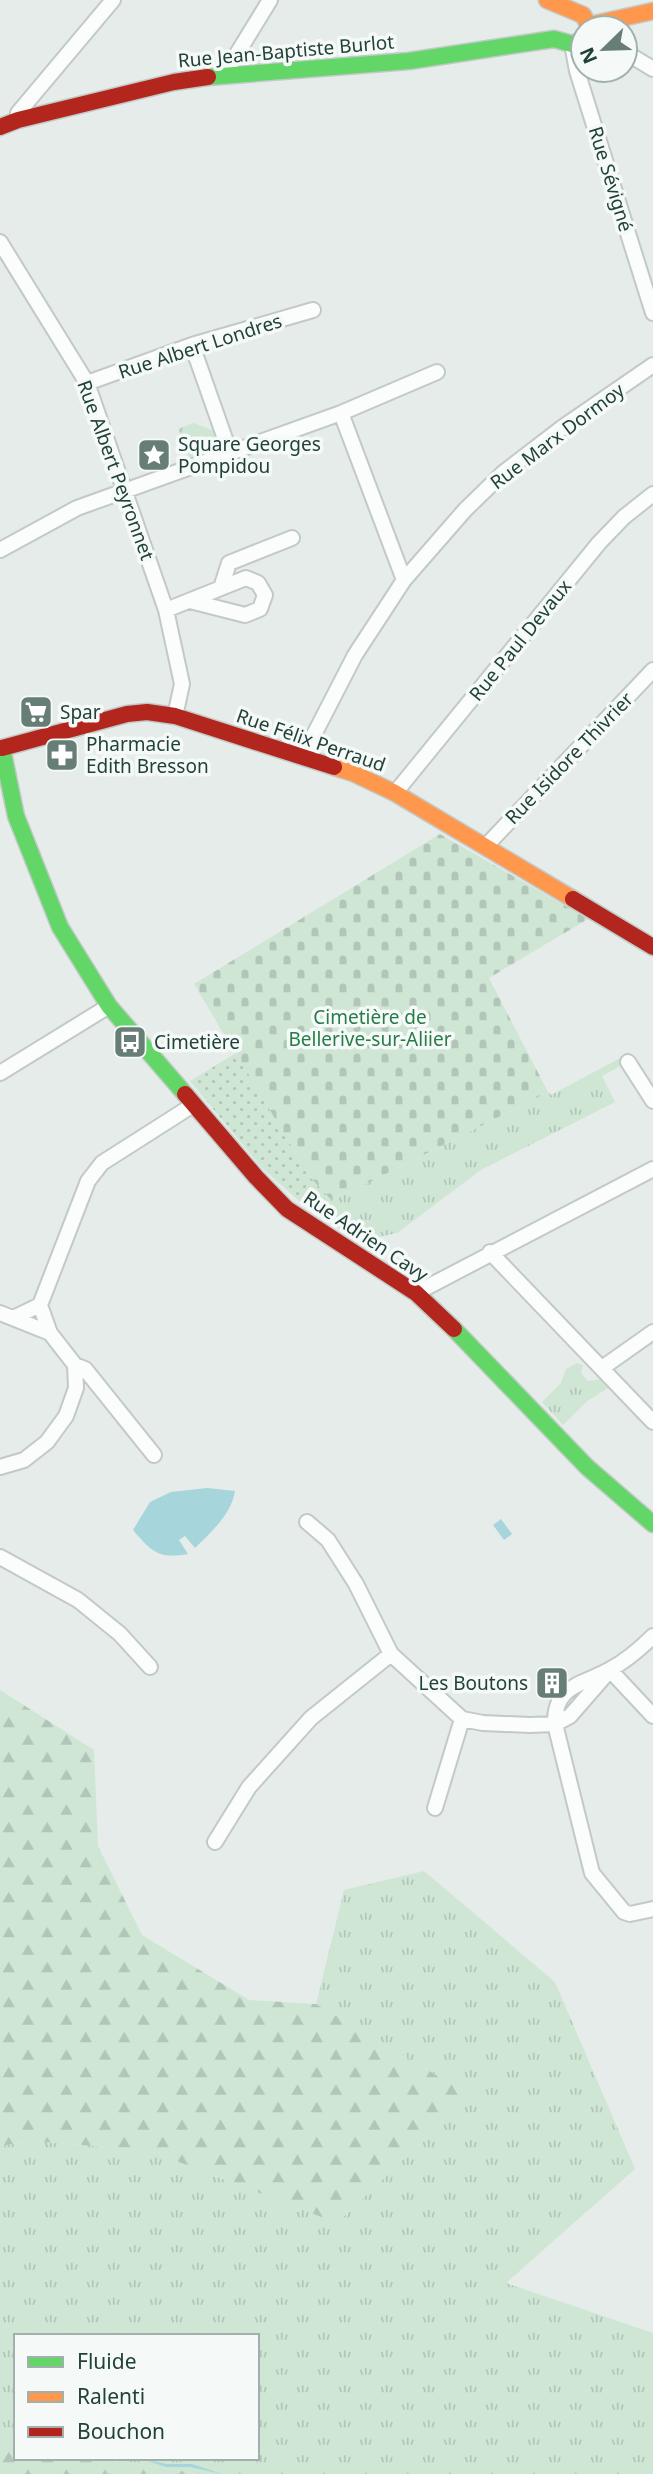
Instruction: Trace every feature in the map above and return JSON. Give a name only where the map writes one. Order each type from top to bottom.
[{"type":"street","points":[[18,120],[18,113],[113,0]]},
{"type":"street","points":[[224,75],[270,0]]},
{"type":"street","points":[[540,0],[569,27]]},
{"type":"street","points":[[547,0],[569,25]]},
{"type":"street","name":"Rue Jean-Baptiste Burlot","points":[[0,127],[18,120],[174,82],[224,75],[409,61],[538,41],[569,31]]},
{"type":"street","points":[[639,61],[653,69]]},
{"type":"street","name":"Rue Sévigné","points":[[581,84],[653,313]]},
{"type":"street","name":"Rue Albert Peyronnet","points":[[0,242],[87,383],[166,610],[182,684],[176,716]]},
{"type":"street","name":"Rue Albert Londres","points":[[87,383],[192,345],[313,310]]},
{"type":"street","points":[[192,345],[230,453]]},
{"type":"street","name":"Rue Marx Dormoy","points":[[303,756],[355,655],[404,580],[465,510],[503,473],[563,427],[653,365]]},
{"type":"street","points":[[0,550],[77,508],[341,413],[437,372]]},
{"type":"street","points":[[341,413],[404,580]]},
{"type":"street","name":"Rue Paul Devaux","points":[[394,793],[599,543],[624,517],[653,494]]},
{"type":"street","points":[[221,588],[229,562],[292,538]]},
{"type":"street","points":[[166,610],[246,578],[258,583],[265,595],[260,609],[246,615],[190,601]]},
{"type":"street","name":"Rue Isidore Thivrier","points":[[485,847],[653,670]]},
{"type":"street","name":"Rue Félix Perraud","points":[[1,745],[127,713],[147,712],[176,716],[353,773],[394,793],[653,947]]},
{"type":"street","name":"Rue Adrien Cavy","points":[[1,745],[21,793],[21,814],[28,845],[42,885],[60,927],[109,1006],[256,1177],[287,1209],[416,1293],[587,1467],[653,1524]]},
{"type":"street","points":[[0,822],[21,814]]},
{"type":"street","points":[[0,1073],[109,1006]]},
{"type":"street","points":[[628,1062],[653,1101]]},
{"type":"street","points":[[154,1455],[85,1370],[75,1365],[50,1333],[40,1305],[88,1181],[102,1163],[194,1105]]},
{"type":"street","points":[[416,1293],[653,1169]]},
{"type":"street","points":[[491,1252],[653,1422]]},
{"type":"street","points":[[6,1316],[40,1305]]},
{"type":"street","points":[[6,1316],[50,1333]]},
{"type":"street","points":[[601,1368],[653,1332]]},
{"type":"street","points":[[0,1467],[24,1460],[47,1442],[66,1416],[76,1388],[75,1365]]},
{"type":"street","points":[[307,1522],[328,1540],[349,1572],[391,1654],[462,1718],[483,1723],[530,1726],[555,1724],[570,1716],[610,1670],[653,1636]]},
{"type":"street","points":[[0,1557],[78,1600],[120,1634],[150,1667]]},
{"type":"street","points":[[215,1842],[249,1787],[311,1718],[391,1654]]},
{"type":"street","points":[[610,1670],[653,1716]]},
{"type":"street","points":[[435,1808],[462,1718]]},
{"type":"street","points":[[555,1724],[592,1873],[624,1912],[653,1909]]},
{"type":"green space","points":[[194,423],[214,431],[220,448],[190,459],[178,429]]},
{"type":"green space","name":"Cimetière de Bellerive-sur-Aliier","points":[[440,834],[588,919],[489,978],[548,1092],[332,1201],[309,1176],[194,984]]},
{"type":"green space","points":[[236,1053],[309,1176],[332,1201],[307,1208],[262,1168],[190,1081]]},
{"type":"green space","points":[[624,1056],[628,1062],[602,1076],[615,1102],[481,1170],[397,1233],[369,1239],[368,1232],[350,1236],[307,1208],[332,1201],[548,1092],[551,1095]]},
{"type":"green space","points":[[577,1363],[583,1365],[581,1373],[588,1381],[600,1379],[608,1388],[586,1402],[563,1425],[542,1402],[561,1383],[566,1369]]},
{"type":"green space","points":[[0,1690],[94,1750],[98,1846],[142,1935],[249,2000],[316,2004],[470,2095],[337,2223],[150,2151],[35,2141],[0,2146]]},
{"type":"green space","points":[[424,1871],[555,1982],[635,2169],[506,2283],[653,2333],[653,2474],[201,2474],[106,2460],[259,2460],[259,2334],[14,2334],[14,2447],[0,2445],[0,2146],[35,2141],[150,2151],[337,2223],[470,2095],[316,2004],[344,1890]]},
{"type":"green space","points":[[0,2445],[14,2447],[14,2460],[106,2460],[201,2474],[0,2474]]},
{"type":"water","points":[[207,1488],[235,1491],[233,1500],[214,1529],[195,1548],[185,1536],[179,1540],[188,1554],[169,1555],[156,1552],[133,1530],[150,1502],[171,1492]]},
{"type":"water","points":[[501,1519],[512,1534],[504,1540],[493,1525]]},
{"type":"water","points":[[146,2460],[166,2464],[192,2464],[222,2474],[190,2467],[166,2467]]},
{"type":"traffic: fast","points":[[208,77],[409,61],[554,39],[569,43]]},
{"type":"traffic: fast","points":[[2,748],[16,816],[60,927],[109,1006],[185,1094]]},
{"type":"traffic: fast","points":[[454,1329],[587,1467],[653,1524]]},
{"type":"traffic: slow","points":[[547,0],[581,14]]},
{"type":"traffic: slow","points":[[639,14],[653,11]]},
{"type":"traffic: slow","points":[[334,767],[395,793],[573,899]]},
{"type":"traffic: jam","points":[[0,127],[18,120],[174,82],[208,77]]},
{"type":"traffic: jam","points":[[2,748],[127,714],[147,712],[175,716],[334,767]]},
{"type":"traffic: jam","points":[[573,899],[653,947]]},
{"type":"traffic: jam","points":[[185,1094],[287,1209],[416,1293],[454,1329]]},
{"type":"place","name":"Square Georges Pompidou","points":[[154,455]]},
{"type":"place","name":"Spar","points":[[36,712]]},
{"type":"place","name":"Pharmacie Edith Bresson","points":[[62,755]]},
{"type":"place","name":"Cimetière","points":[[130,1042]]},
{"type":"place","name":"Les Boutons","points":[[552,1683]]}]
